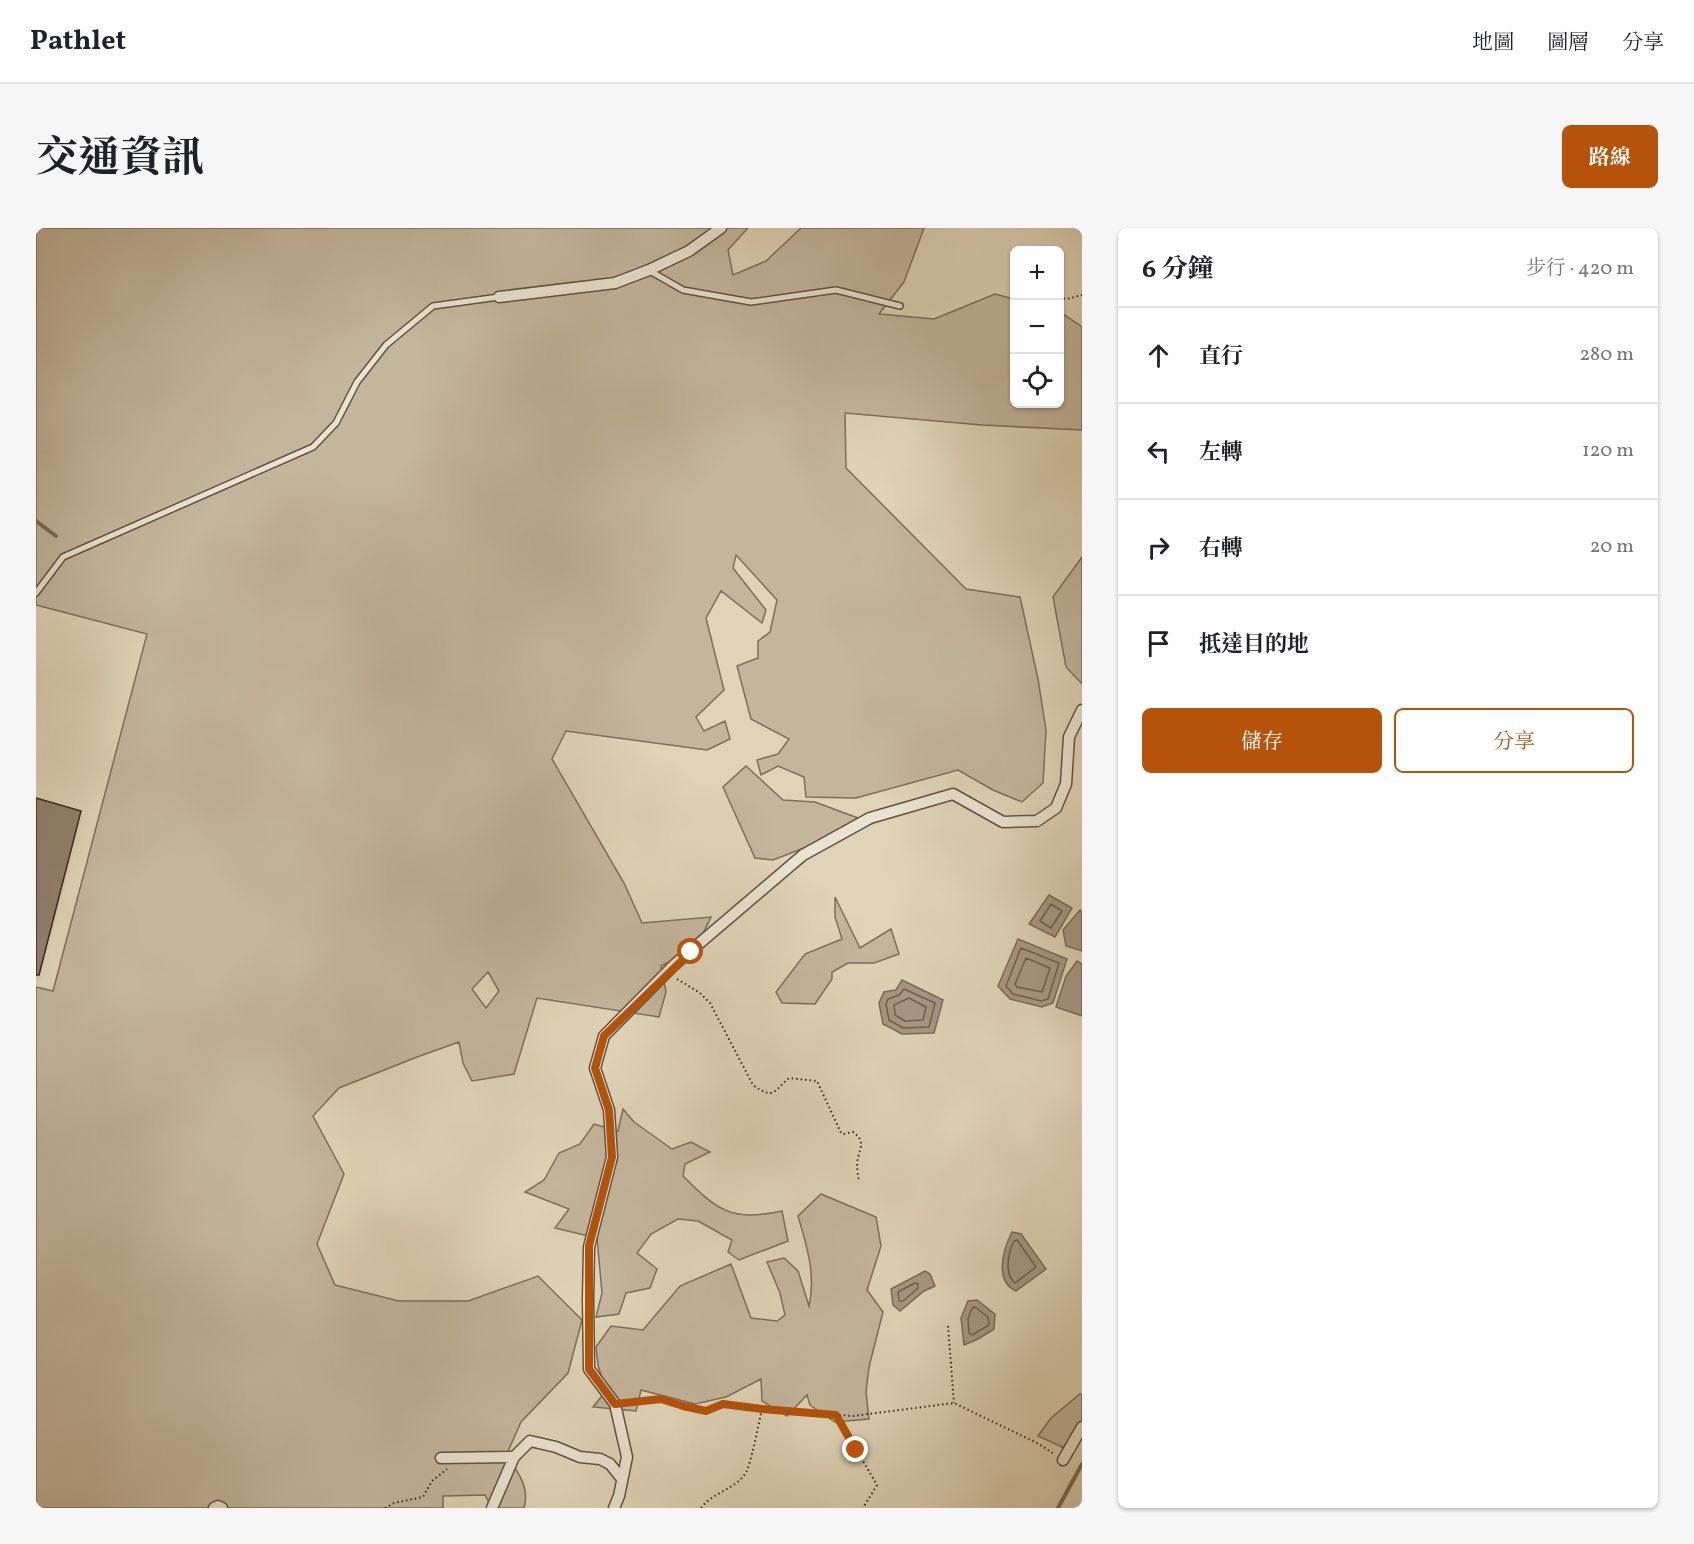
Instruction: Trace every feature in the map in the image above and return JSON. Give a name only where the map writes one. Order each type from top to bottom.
[{"type":"street","points":[[499,297],[615,283],[689,251],[721,228]]},
{"type":"street","points":[[614,1508],[619,1496],[627,1457],[615,1404],[589,1369],[589,1246],[612,1157],[609,1110],[595,1068],[604,1036],[667,972],[803,855],[870,818],[953,794],[1003,822],[1037,821],[1056,808],[1066,784],[1069,737],[1082,710]]},
{"type":"street","points":[[1063,1460],[1082,1427]]},
{"type":"street","points":[[492,1508],[514,1457],[530,1441],[580,1457],[600,1459],[610,1464],[622,1479]]},
{"type":"street","points":[[441,1458],[514,1457]]},
{"type":"street","points":[[214,1508],[222,1508]]},
{"type":"lane","points":[[649,270],[683,290],[751,302],[836,291],[900,306]]},
{"type":"lane","points":[[36,593],[63,557],[313,447],[336,423],[357,382],[386,345],[433,306],[499,297]]},
{"type":"path","points":[[1064,299],[1082,295]]},
{"type":"path","points":[[667,972],[700,993],[710,1003],[753,1085],[758,1089],[776,1092],[789,1078],[817,1081],[841,1133],[853,1132],[859,1138],[862,1149],[858,1158],[859,1182]]},
{"type":"path","points":[[948,1326],[954,1403]]},
{"type":"path","points":[[615,1404],[661,1399],[706,1411],[723,1404],[853,1416],[954,1403],[1039,1444],[1063,1460]]},
{"type":"path","points":[[701,1508],[746,1473],[762,1409]]},
{"type":"path","points":[[836,1415],[877,1485],[863,1508]]},
{"type":"path","points":[[384,1508],[394,1503],[423,1497],[432,1481],[458,1458]]},
{"type":"shaded area","points":[[36,228],[748,228],[728,250],[733,275],[766,261],[801,228],[924,228],[904,282],[879,314],[934,319],[995,294],[1010,298],[1010,408],[1064,408],[1064,315],[1082,327],[1082,430],[982,425],[845,413],[846,468],[966,589],[1020,597],[1038,679],[1046,730],[1043,783],[1022,802],[993,790],[958,770],[856,798],[806,797],[804,777],[778,766],[761,775],[757,760],[778,754],[789,739],[751,719],[737,666],[758,658],[758,641],[770,632],[777,600],[736,555],[733,568],[766,610],[762,623],[721,591],[706,618],[724,690],[696,717],[704,731],[725,721],[730,739],[707,750],[566,731],[552,759],[624,883],[642,923],[711,917],[696,948],[661,966],[666,992],[659,1017],[537,998],[514,1074],[472,1081],[463,1063],[459,1042],[339,1088],[313,1116],[344,1174],[317,1244],[335,1285],[399,1301],[468,1301],[538,1276],[582,1320],[568,1373],[521,1422],[506,1456],[519,1474],[524,1487],[524,1508],[492,1508],[485,1495],[443,1496],[443,1508],[36,1508],[36,987],[53,991],[147,634],[36,605]],"holes":[[[488,972],[499,991],[486,1008],[472,989]]]},
{"type":"shaded area","points":[[1082,557],[1082,684],[1066,667],[1053,597]]},
{"type":"shaded area","points":[[746,766],[783,800],[815,802],[858,818],[822,841],[773,860],[755,858],[723,787]]},
{"type":"shaded area","points":[[835,897],[860,948],[891,929],[899,954],[874,963],[848,963],[832,972],[832,979],[815,1004],[782,1003],[776,992],[805,954],[842,939],[835,917]]},
{"type":"shaded area","points":[[623,1109],[634,1122],[672,1149],[691,1142],[710,1152],[685,1164],[683,1176],[716,1205],[737,1214],[750,1215],[782,1211],[788,1241],[739,1260],[728,1252],[732,1240],[698,1221],[678,1219],[651,1234],[637,1253],[657,1269],[650,1288],[626,1293],[619,1314],[596,1317],[602,1293],[597,1238],[555,1228],[569,1209],[525,1192],[544,1180],[559,1153],[580,1144],[594,1124],[618,1131]]},
{"type":"shaded area","points":[[821,1194],[876,1217],[881,1246],[867,1290],[883,1312],[869,1367],[866,1392],[869,1419],[835,1422],[810,1405],[807,1395],[787,1416],[762,1401],[761,1379],[726,1397],[695,1404],[641,1390],[636,1411],[593,1407],[606,1391],[598,1365],[596,1347],[611,1326],[643,1330],[680,1286],[731,1264],[751,1318],[777,1321],[785,1315],[780,1293],[767,1262],[784,1258],[798,1271],[809,1306],[811,1272],[798,1216]]},
{"type":"shaded area","points":[[1080,1394],[1082,1395],[1082,1437],[1073,1452],[1038,1436],[1051,1418]]},
{"type":"water","points":[[1049,895],[1072,908],[1055,937],[1029,924]]},
{"type":"water","points":[[1080,910],[1082,912],[1082,951],[1066,946],[1063,930]]},
{"type":"water","points":[[1018,939],[1067,959],[1053,1003],[1042,1007],[1010,999],[998,986]]},
{"type":"water","points":[[1077,961],[1082,964],[1082,1016],[1056,1007],[1066,976]]},
{"type":"water","points":[[902,980],[943,1000],[934,1033],[902,1034],[883,1024],[879,1003],[884,992],[896,990]]},
{"type":"water","points":[[1012,1232],[1021,1234],[1046,1269],[1016,1291],[1005,1280],[1002,1264]]},
{"type":"water","points":[[925,1271],[930,1274],[935,1286],[924,1291],[900,1311],[893,1305],[891,1289]]},
{"type":"water","points":[[977,1300],[995,1314],[994,1329],[964,1345],[961,1318],[968,1301]]},
{"type":"building","points":[[36,798],[81,811],[39,975],[36,975]]},
{"type":"waterway","points":[[36,521],[56,536]]},
{"type":"waterway","points":[[1058,1508],[1082,1464]]},
{"type":"route","points":[[691,952],[674,965],[604,1036],[595,1068],[609,1110],[612,1157],[589,1246],[589,1369],[615,1404],[661,1399],[706,1411],[723,1404],[836,1415],[856,1450]]}]
